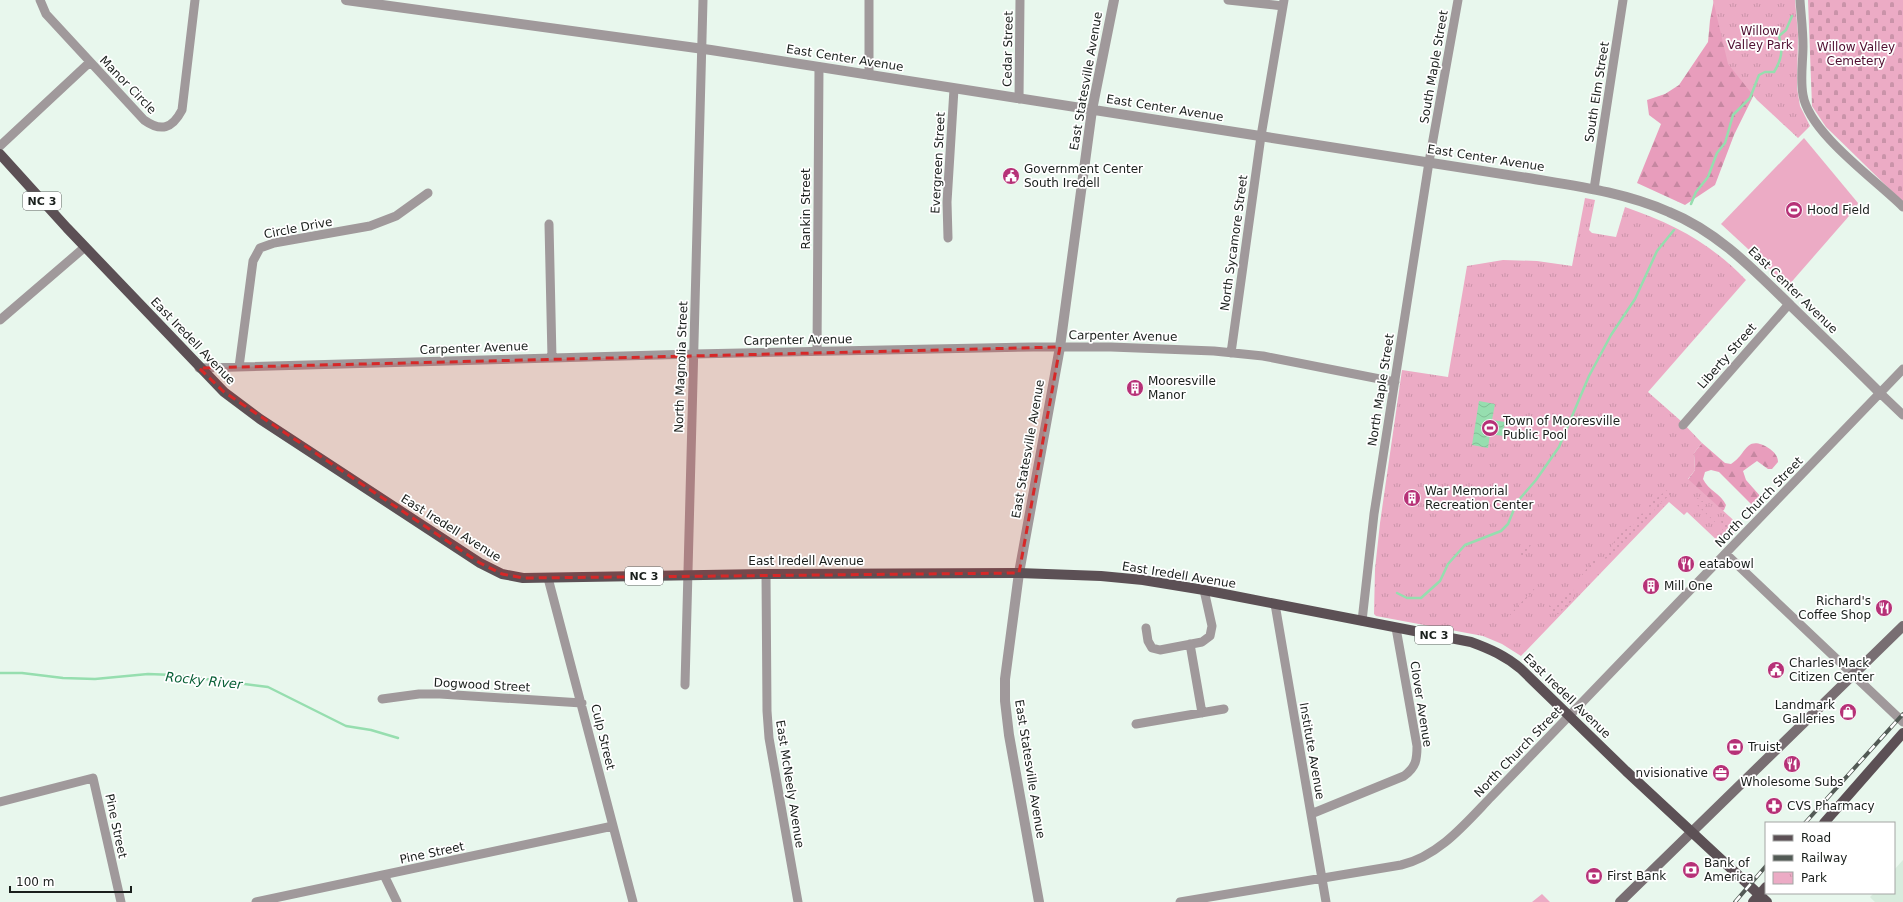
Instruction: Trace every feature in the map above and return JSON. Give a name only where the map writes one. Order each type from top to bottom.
[{"type":"main road","name":"East Iredell Avenue","points":[[0,154],[84,247],[199,368],[224,392],[260,419],[480,563],[502,574],[524,578],[548,578],[766,574],[1019,573],[1142,580],[1204,590],[1471,642],[1491,649],[1510,659],[1691,832]]},
{"type":"main road","points":[[1620,902],[1903,626]]},
{"type":"main road","points":[[1825,822],[1903,733]]},
{"type":"main road","name":"NC 3","points":[[1691,832],[1759,900]]},
{"type":"main road","points":[[1759,900],[1765,889]]},
{"type":"street","name":"Manor Circle","points":[[40,0],[46,14],[144,120],[154,127],[166,127],[176,120],[182,110],[195,0]]},
{"type":"street","name":"East Center Avenue","points":[[346,0],[702,49],[1429,162],[1616,193],[1671,212],[1705,231],[1729,248],[1749,265],[1903,415]]},
{"type":"street","name":"North Magnolia Street","points":[[685,685],[703,0]]},
{"type":"street","points":[[869,0],[869,75]]},
{"type":"street","name":"Cedar Street","points":[[1019,99],[1020,0]]},
{"type":"street","name":"East Statesville Avenue","points":[[1039,902],[1009,735],[1005,701],[1005,679],[1019,573],[1060,347],[1092,110],[1114,0]]},
{"type":"street","points":[[1228,0],[1284,3]]},
{"type":"street","name":"South Maple Street","points":[[1429,162],[1458,0]]},
{"type":"street","name":"South Elm Street","points":[[1594,189],[1623,0]]},
{"type":"street","points":[[1800,0],[1803,46],[1802,88],[1807,109],[1812,118],[1836,146],[1903,207]]},
{"type":"street","name":"North Sycamore Street","points":[[1231,353],[1261,136],[1284,3]]},
{"type":"street","points":[[0,146],[90,62]]},
{"type":"street","name":"Rankin Street","points":[[817,351],[819,67]]},
{"type":"street","name":"Evergreen Street","points":[[948,238],[947,202],[954,89]]},
{"type":"street","name":"North Maple Street","points":[[1362,621],[1374,514],[1429,162]]},
{"type":"street","name":"Circle Drive","points":[[239,367],[253,261],[260,248],[274,243],[370,226],[396,216],[428,193]]},
{"type":"street","points":[[549,224],[552,358]]},
{"type":"street","points":[[0,320],[84,247]]},
{"type":"street","name":"Liberty Street","points":[[1683,425],[1789,304]]},
{"type":"street","name":"Carpenter Avenue","points":[[199,368],[817,351],[1060,347],[1163,348],[1263,356],[1395,382]]},
{"type":"street","name":"North Church Street","points":[[1180,902],[1322,879],[1408,863],[1438,848],[1466,823],[1569,717],[1903,369]]},
{"type":"street","points":[[1726,554],[1903,722]]},
{"type":"street","name":"East McNeely Avenue","points":[[766,574],[766,711],[769,738],[798,902]]},
{"type":"street","name":"Culp Street","points":[[548,578],[582,702],[633,902]]},
{"type":"street","points":[[1146,628],[1148,641],[1152,648],[1160,650],[1202,642],[1210,636],[1212,626],[1204,590]]},
{"type":"street","name":"Institute Avenue","points":[[1275,604],[1326,902]]},
{"type":"street","name":"Clover Avenue","points":[[1311,814],[1404,776],[1412,770],[1417,761],[1417,746],[1396,628]]},
{"type":"street","points":[[1190,644],[1202,713]]},
{"type":"street","name":"Dogwood Street","points":[[382,699],[419,694],[440,694],[582,702]]},
{"type":"street","points":[[1136,724],[1224,709]]},
{"type":"street","name":"Pine Street","points":[[0,802],[93,778],[121,902]]},
{"type":"street","name":"Pine Street","points":[[256,902],[613,826]]},
{"type":"street","points":[[384,875],[397,902]]},
{"type":"highlighted area","points":[[1060,347],[1019,573],[523,578],[502,574],[480,563],[224,392],[199,368]]},
{"type":"shaded area","points":[[1903,860],[1903,902],[1875,902],[1870,897],[1873,894],[1895,894],[1895,869]]},
{"type":"green space","name":"Willow Valley Park","points":[[1713,0],[1795,0],[1798,34],[1797,88],[1800,106],[1810,126],[1798,138],[1757,100],[1728,64]]},
{"type":"green space","points":[[1714,0],[1773,56],[1734,135],[1715,185],[1685,205],[1637,183],[1661,124],[1649,115],[1647,100],[1665,94],[1679,85],[1708,42]]},
{"type":"green space","name":"Willow Valley Cemetery","points":[[1808,0],[1903,0],[1903,202],[1826,127],[1812,106]]},
{"type":"green space","name":"Hood Field","points":[[1804,138],[1858,203],[1856,208],[1788,286],[1721,224]]},
{"type":"green space","points":[[1585,198],[1595,200],[1589,230],[1592,233],[1616,237],[1625,207],[1659,220],[1690,236],[1718,255],[1746,280],[1648,392],[1681,421],[1702,443],[1694,453],[1695,470],[1688,479],[1740,526],[1722,545],[1687,512],[1684,515],[1669,502],[1521,656],[1502,644],[1483,636],[1376,616],[1374,614],[1375,569],[1380,523],[1402,370],[1448,377],[1467,266],[1503,260],[1537,261],[1572,266]]},
{"type":"green space","points":[[1702,443],[1725,463],[1731,464],[1751,444],[1756,443],[1762,445],[1774,453],[1778,462],[1772,469],[1768,469],[1757,461],[1743,471],[1746,480],[1761,497],[1762,500],[1757,506],[1754,507],[1719,472],[1711,470],[1705,472],[1703,479],[1705,483],[1724,501],[1726,505],[1724,510],[1721,512],[1687,481],[1695,470],[1694,453]]},
{"type":"green space","points":[[1667,490],[1673,493],[1661,502],[1649,507],[1649,504]]},
{"type":"green space","points":[[1695,497],[1711,505],[1713,508],[1704,502],[1692,500]]},
{"type":"green space","points":[[1670,500],[1610,557],[1596,562],[1573,589],[1574,599],[1558,614],[1547,612],[1547,606],[1549,605],[1554,609],[1594,560],[1604,557],[1616,539],[1629,527],[1636,523],[1636,515],[1655,511],[1654,508],[1648,509]]},
{"type":"green space","points":[[1697,505],[1707,507],[1706,508],[1714,517],[1716,516],[1718,525]]},
{"type":"green space","points":[[1719,515],[1733,527],[1727,534],[1722,529]]},
{"type":"green space","points":[[1528,543],[1531,545],[1520,559],[1518,555]]},
{"type":"green space","points":[[1534,585],[1537,586],[1507,622],[1507,618],[1528,595],[1531,587]]},
{"type":"green space","points":[[1542,894],[1550,902],[1532,902]]},
{"type":"water","name":"Town of Mooresville Public Pool","points":[[1479,401],[1495,404],[1492,420],[1505,422],[1503,436],[1490,434],[1488,448],[1472,445]]},
{"type":"waterway","points":[[1691,204],[1696,192],[1708,177],[1717,153],[1725,143],[1733,115],[1750,98],[1759,75],[1765,72],[1774,72],[1777,67],[1781,55],[1779,36],[1786,30],[1792,16]]},
{"type":"waterway","points":[[1397,593],[1407,598],[1421,598],[1440,581],[1448,564],[1465,545],[1501,531],[1508,524],[1517,502],[1536,480],[1559,447],[1589,376],[1611,335],[1635,299],[1657,251],[1674,230]]},
{"type":"waterway","name":"Rocky River","points":[[0,673],[22,673],[63,678],[95,679],[148,674],[174,675],[268,687],[346,726],[371,730],[398,738]]},
{"type":"railway","points":[[1806,822],[1903,714]]},
{"type":"railway","points":[[1735,902],[1765,867]]},
{"type":"place","name":"Government Center South Iredell","points":[[1011,176]]},
{"type":"place","name":"Hood Field","points":[[1794,210]]},
{"type":"place","name":"Mooresville Manor","points":[[1135,388]]},
{"type":"place","name":"Town of Mooresville Public Pool","points":[[1490,428]]},
{"type":"place","name":"War Memorial Recreation Center","points":[[1412,498]]},
{"type":"place","name":"eatabowl","points":[[1686,564]]},
{"type":"place","name":"Mill One","points":[[1651,586]]},
{"type":"place","name":"Richard's Coffee Shop","points":[[1884,608]]},
{"type":"place","name":"Charles Mack Citizen Center","points":[[1776,670]]},
{"type":"place","name":"Landmark Galleries","points":[[1848,712]]},
{"type":"place","name":"Truist","points":[[1735,747]]},
{"type":"place","name":"Wholesome Subs","points":[[1792,764]]},
{"type":"place","name":"nvisionative","points":[[1721,773]]},
{"type":"place","name":"CVS Pharmacy","points":[[1774,806]]},
{"type":"place","name":"Bank of America","points":[[1691,870]]},
{"type":"place","name":"First Bank","points":[[1594,876]]}]
